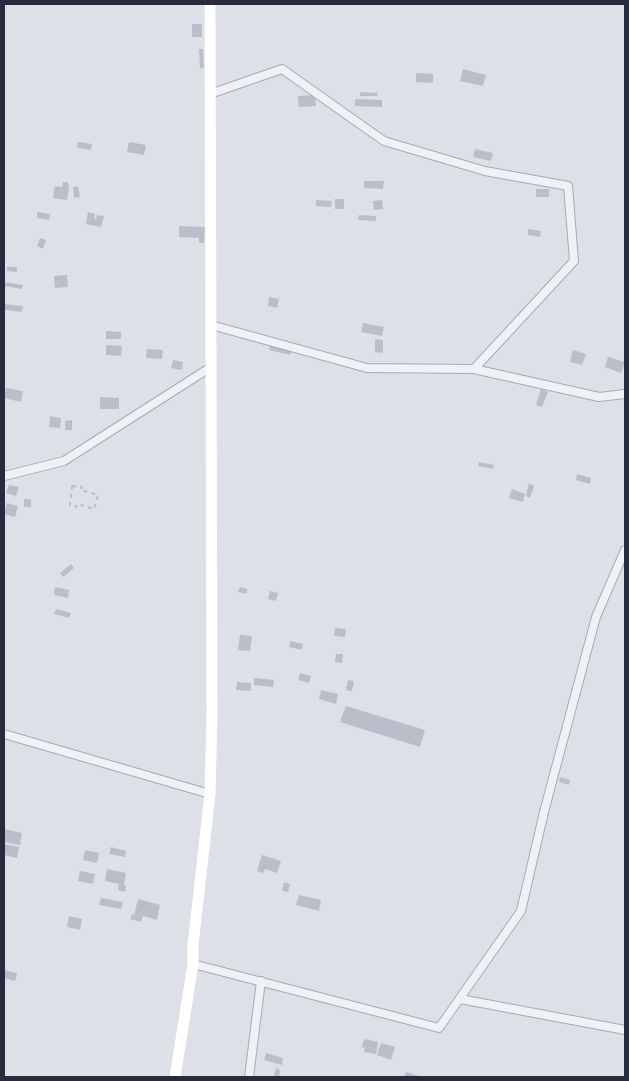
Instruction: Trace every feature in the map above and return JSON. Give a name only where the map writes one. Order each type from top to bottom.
[{"type":"main road","points":[[175,1077],[193,964],[193,945],[210,794],[212,715],[210,4]]},
{"type":"street","points":[[210,94],[282,69],[384,141],[485,171],[568,186],[574,261],[474,369]]},
{"type":"street","points":[[211,325],[368,368],[474,369],[599,398],[625,394]]},
{"type":"street","points":[[4,476],[64,461],[211,367]]},
{"type":"street","points":[[193,964],[261,980],[439,1028],[521,911],[544,812],[596,617],[625,550]]},
{"type":"street","points":[[4,734],[210,794]]},
{"type":"street","points":[[249,1077],[261,980]]},
{"type":"street","points":[[460,999],[625,1030]]},
{"type":"path","points":[[72,486],[82,487],[81,490],[98,495],[94,509],[77,504],[76,507],[70,505],[72,486]]},
{"type":"building","points":[[192,24],[202,24],[202,37],[192,37]]},
{"type":"building","points":[[199,49],[203,49],[204,68],[200,68]]},
{"type":"building","points":[[463,69],[486,75],[483,86],[460,81]]},
{"type":"building","points":[[416,73],[433,74],[433,83],[416,82]]},
{"type":"building","points":[[360,92],[378,93],[377,96],[360,96]]},
{"type":"building","points":[[315,95],[316,106],[299,107],[298,96]]},
{"type":"building","points":[[355,99],[382,100],[382,107],[355,106]]},
{"type":"building","points":[[78,142],[92,144],[91,150],[77,148]]},
{"type":"building","points":[[129,142],[146,145],[144,155],[127,152]]},
{"type":"building","points":[[475,149],[493,153],[491,161],[473,157]]},
{"type":"building","points":[[364,181],[384,181],[383,189],[364,188]]},
{"type":"building","points":[[63,182],[68,182],[67,200],[53,198],[55,186],[62,187]]},
{"type":"building","points":[[78,186],[80,197],[74,198],[73,187]]},
{"type":"building","points":[[536,189],[549,189],[549,197],[536,197]]},
{"type":"building","points":[[335,199],[344,199],[344,209],[335,209]]},
{"type":"building","points":[[316,200],[332,201],[331,207],[316,206]]},
{"type":"building","points":[[382,200],[383,209],[374,210],[373,201]]},
{"type":"building","points":[[37,212],[50,214],[49,220],[37,218]]},
{"type":"building","points":[[88,212],[95,214],[94,219],[96,219],[97,215],[104,216],[101,227],[86,224]]},
{"type":"building","points":[[359,215],[376,216],[376,221],[358,220]]},
{"type":"building","points":[[179,226],[205,227],[204,243],[199,243],[199,238],[179,237]]},
{"type":"building","points":[[528,229],[541,231],[540,237],[528,235]]},
{"type":"building","points":[[40,238],[46,240],[43,249],[37,246]]},
{"type":"building","points":[[7,267],[17,267],[17,272],[7,271]]},
{"type":"building","points":[[67,275],[68,287],[55,288],[54,276]]},
{"type":"building","points":[[4,282],[23,285],[22,289],[4,286]]},
{"type":"building","points":[[269,297],[279,299],[277,308],[268,306]]},
{"type":"building","points":[[4,304],[23,306],[22,312],[4,310]]},
{"type":"building","points":[[363,323],[384,327],[382,336],[361,332]]},
{"type":"building","points":[[106,331],[121,332],[121,339],[106,339]]},
{"type":"building","points":[[375,339],[383,340],[383,353],[375,352]]},
{"type":"building","points":[[271,344],[292,349],[290,355],[269,350]]},
{"type":"building","points":[[106,345],[122,346],[121,356],[106,355]]},
{"type":"building","points":[[147,349],[163,350],[162,359],[146,358]]},
{"type":"building","points":[[573,350],[586,354],[582,365],[570,362]]},
{"type":"building","points":[[608,357],[625,362],[621,373],[605,367]]},
{"type":"building","points":[[173,360],[183,362],[182,370],[171,368]]},
{"type":"building","points":[[6,388],[23,391],[21,402],[4,398]]},
{"type":"building","points":[[541,389],[548,392],[542,407],[536,405]]},
{"type":"building","points":[[100,397],[119,398],[119,409],[100,409]]},
{"type":"building","points":[[50,416],[61,418],[60,428],[49,427]]},
{"type":"building","points":[[72,420],[72,430],[65,430],[65,421]]},
{"type":"building","points":[[479,462],[494,465],[493,469],[478,466]]},
{"type":"building","points":[[577,474],[591,478],[590,484],[576,480]]},
{"type":"building","points":[[529,483],[534,486],[530,498],[526,496]]},
{"type":"building","points":[[9,485],[19,487],[16,496],[6,493]]},
{"type":"building","points":[[512,489],[525,494],[523,502],[509,498]]},
{"type":"building","points":[[24,499],[31,499],[31,507],[24,507]]},
{"type":"building","points":[[7,503],[18,506],[15,517],[4,514]]},
{"type":"building","points":[[71,564],[74,568],[63,577],[60,573]]},
{"type":"building","points":[[55,587],[69,590],[68,598],[54,595]]},
{"type":"building","points":[[240,587],[247,589],[247,594],[238,592]]},
{"type":"building","points":[[270,591],[278,593],[276,601],[268,599]]},
{"type":"building","points":[[56,609],[71,613],[69,618],[54,614]]},
{"type":"building","points":[[335,628],[346,629],[345,637],[334,636]]},
{"type":"building","points":[[240,635],[252,636],[250,651],[238,650]]},
{"type":"building","points":[[290,641],[303,644],[302,650],[289,647]]},
{"type":"building","points":[[336,654],[343,654],[342,663],[335,662]]},
{"type":"building","points":[[300,673],[311,676],[309,683],[298,680]]},
{"type":"building","points":[[254,678],[274,680],[273,687],[254,685]]},
{"type":"building","points":[[348,680],[354,681],[352,691],[346,690]]},
{"type":"building","points":[[237,682],[251,683],[251,691],[236,690]]},
{"type":"building","points":[[321,690],[338,694],[336,704],[319,699]]},
{"type":"building","points":[[346,706],[425,730],[420,747],[340,722]]},
{"type":"building","points":[[560,777],[570,780],[569,785],[559,782]]},
{"type":"building","points":[[4,829],[22,833],[20,845],[4,842]]},
{"type":"building","points":[[4,844],[19,847],[17,858],[4,855]]},
{"type":"building","points":[[111,847],[126,851],[125,857],[109,854]]},
{"type":"building","points":[[85,850],[99,853],[97,863],[83,860]]},
{"type":"building","points":[[262,855],[281,861],[277,873],[265,869],[263,873],[257,871]]},
{"type":"building","points":[[107,869],[126,873],[125,892],[118,890],[119,884],[105,881]]},
{"type":"building","points":[[80,871],[95,874],[93,884],[78,881]]},
{"type":"building","points":[[284,882],[290,884],[288,892],[282,891]]},
{"type":"building","points":[[299,895],[321,900],[319,911],[296,905]]},
{"type":"building","points":[[101,898],[123,902],[121,909],[99,905]]},
{"type":"building","points":[[138,899],[160,905],[157,920],[143,916],[141,922],[130,919],[132,914],[134,915]]},
{"type":"building","points":[[69,916],[82,919],[80,930],[67,927]]},
{"type":"building","points":[[4,970],[17,973],[15,981],[4,978]]},
{"type":"building","points":[[364,1039],[378,1042],[376,1054],[364,1052],[365,1048],[362,1047]]},
{"type":"building","points":[[381,1043],[395,1047],[391,1060],[377,1055]]},
{"type":"building","points":[[266,1053],[283,1058],[282,1065],[264,1060]]},
{"type":"building","points":[[276,1068],[280,1070],[279,1077],[274,1076]]},
{"type":"building","points":[[406,1072],[422,1077],[404,1077]]}]
